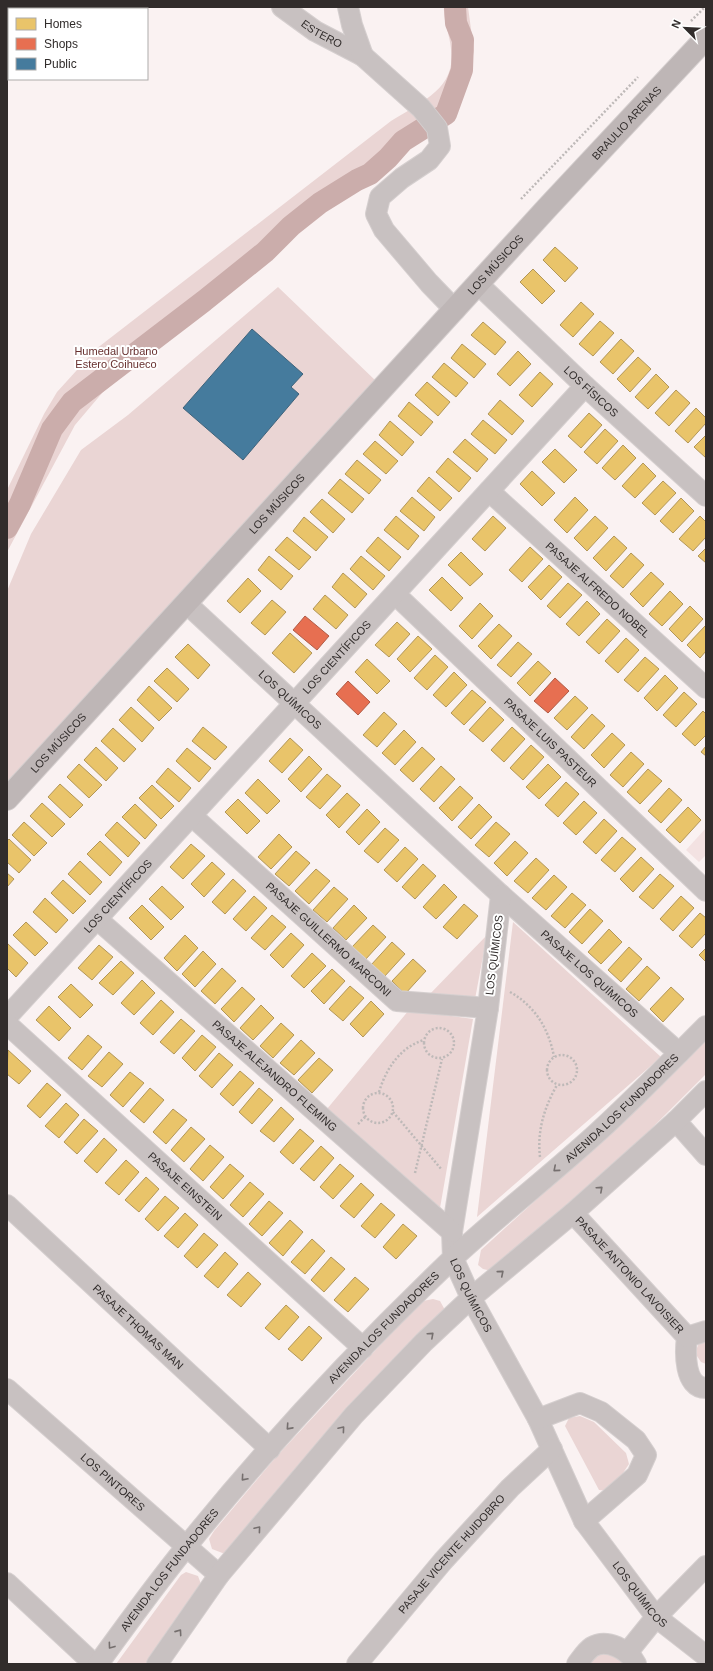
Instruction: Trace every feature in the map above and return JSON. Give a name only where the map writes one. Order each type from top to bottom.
[{"type":"street","name":"ESTERO","points":[[282,7],[315,31],[363,56]]},
{"type":"street","points":[[348,7],[352,25],[363,56],[421,108],[437,128],[440,146],[429,160],[402,178],[380,198],[376,214],[384,230],[429,283],[455,310]]},
{"type":"street","name":"BRAULIO ARENAS","points":[[547,208],[706,38]]},
{"type":"street","name":"LOS MÚSICOS","points":[[7,800],[547,208]]},
{"type":"street","name":"LOS FÍSICOS","points":[[478,284],[585,386],[706,496]]},
{"type":"street","name":"LOS CIENTÍFICOS","points":[[7,1018],[585,386]]},
{"type":"street","name":"PASAJE ALFREDO NOBEL","points":[[489,491],[706,688]]},
{"type":"street","name":"PASAJE LUIS PASTEUR","points":[[395,594],[706,891]]},
{"type":"street","name":"LOS QUÍMICOS","points":[[186,604],[501,895],[488,1008],[452,1232],[453,1258],[472,1298],[538,1420],[584,1521],[656,1617],[706,1656]]},
{"type":"street","name":"PASAJE GUILLERMO MARCONI","points":[[192,816],[397,1001],[488,1008]]},
{"type":"street","name":"PASAJE LOS QUÍMICOS","points":[[501,895],[679,1053]]},
{"type":"street","name":"PASAJE ALEJANDRO FLEMING","points":[[97,919],[452,1232]]},
{"type":"street","name":"PASAJE EINSTEIN","points":[[7,1024],[363,1348]]},
{"type":"street","name":"AVENIDA LOS FUNDADORES","points":[[98,1664],[186,1546],[270,1449],[363,1348],[453,1258],[598,1132],[706,1026]]},
{"type":"street","points":[[157,1664],[219,1575],[354,1415],[424,1342],[472,1298],[573,1214],[676,1121],[706,1091]]},
{"type":"street","points":[[676,1121],[706,1155]]},
{"type":"street","name":"PASAJE THOMAS MAN","points":[[7,1205],[270,1449]]},
{"type":"street","name":"PASAJE ANTONIO LAVOISIER","points":[[573,1214],[687,1337],[685,1356],[690,1376],[695,1384],[702,1388],[706,1388]]},
{"type":"street","name":"PASAJE ANTONIO LAVOISIER","points":[[687,1337],[706,1331]]},
{"type":"street","name":"LOS PINTORES","points":[[7,1389],[219,1575]]},
{"type":"street","points":[[538,1420],[580,1403],[601,1412],[636,1440],[646,1455],[637,1475],[584,1521]]},
{"type":"street","name":"PASAJE VICENTE HUIDOBRO","points":[[357,1664],[443,1561],[510,1488],[552,1449]]},
{"type":"street","points":[[577,1664],[592,1647],[601,1645],[610,1645],[619,1648],[631,1658],[656,1617],[706,1566]]},
{"type":"street","points":[[7,1584],[94,1664]]},
{"type":"path","points":[[688,24],[705,7]]},
{"type":"path","points":[[521,199],[640,75]]},
{"type":"path","points":[[506,989],[526,1003],[542,1022],[552,1044],[554,1057]]},
{"type":"path","points":[[440,1028],[448,1031],[454,1038],[454,1047],[450,1054],[442,1059],[433,1058],[426,1053],[423,1044],[425,1036],[432,1030],[440,1028]]},
{"type":"path","points":[[379,1092],[383,1077],[390,1066],[408,1048],[424,1040]]},
{"type":"path","points":[[564,1055],[572,1058],[577,1065],[577,1074],[573,1082],[565,1086],[557,1085],[550,1079],[547,1071],[549,1063],[554,1057],[564,1055]]},
{"type":"path","points":[[414,1176],[442,1059]]},
{"type":"path","points":[[540,1162],[539,1139],[543,1117],[551,1095],[557,1085]]},
{"type":"path","points":[[393,1112],[388,1119],[381,1123],[372,1123],[365,1117],[362,1109],[364,1100],[371,1094],[379,1092],[387,1096],[392,1103],[393,1112],[446,1175]]},
{"type":"shaded area","points":[[706,828],[706,855],[699,862],[686,850]]},
{"type":"green space","name":"Humedal Urbano Estero Coihueco","points":[[444,7],[468,7],[474,51],[464,93],[452,114],[391,155],[103,392],[75,425],[7,552],[7,490],[44,414],[57,392],[96,349],[391,121],[424,101],[434,93],[442,85],[448,75],[451,63],[451,49]]},
{"type":"green space","points":[[278,287],[376,381],[7,793],[7,591],[31,534],[81,450],[128,415]]},
{"type":"green space","points":[[513,922],[661,1057],[477,1217]]},
{"type":"green space","points":[[487,935],[475,999],[428,996]]},
{"type":"green space","points":[[409,1010],[473,1019],[440,1208],[327,1109]]},
{"type":"green space","points":[[706,1040],[706,1074],[648,1132],[492,1271],[483,1269],[478,1265],[481,1250],[661,1086]]},
{"type":"green space","points":[[433,1299],[440,1301],[445,1310],[225,1554],[212,1549],[209,1539],[214,1531],[276,1457],[412,1311],[423,1301]]},
{"type":"green space","points":[[706,1339],[706,1364],[701,1362],[695,1353],[699,1343]]},
{"type":"green space","points":[[580,1416],[594,1422],[626,1453],[629,1464],[611,1491],[599,1490],[565,1426],[569,1418]]},
{"type":"green space","points":[[186,1572],[198,1576],[202,1587],[147,1664],[116,1664],[181,1575]]},
{"type":"green space","points":[[608,1651],[630,1664],[589,1664],[597,1655]]},
{"type":"building: Homes","points":[[555,247],[578,268],[565,282],[543,260]]},
{"type":"building: Homes","points":[[533,269],[555,291],[542,304],[520,282]]},
{"type":"building: Homes","points":[[581,302],[594,314],[573,337],[560,325]]},
{"type":"building: Homes","points":[[600,321],[614,333],[593,356],[579,344]]},
{"type":"building: Homes","points":[[483,322],[506,342],[495,355],[471,335]]},
{"type":"building: Homes","points":[[621,339],[634,351],[613,374],[600,362]]},
{"type":"building: Homes","points":[[462,344],[486,364],[474,378],[451,358]]},
{"type":"building: Homes","points":[[518,351],[531,364],[510,386],[497,374]]},
{"type":"building: Homes","points":[[638,357],[651,369],[630,392],[617,379]]},
{"type":"building: Homes","points":[[444,363],[468,383],[456,397],[432,377]]},
{"type":"building: Homes","points":[[540,372],[553,384],[532,407],[519,395]]},
{"type":"building: Homes","points":[[656,374],[669,387],[648,409],[635,397]]},
{"type":"building: Homes","points":[[427,382],[450,402],[438,416],[415,395]]},
{"type":"building: Homes","points":[[676,390],[690,403],[669,426],[655,413]]},
{"type":"building: Homes","points":[[500,400],[524,421],[512,435],[488,414]]},
{"type":"building: Homes","points":[[409,402],[433,422],[421,436],[398,416]]},
{"type":"building: Homes","points":[[696,408],[706,418],[706,423],[688,443],[675,431]]},
{"type":"building: Homes","points":[[589,413],[602,425],[581,448],[568,436]]},
{"type":"building: Homes","points":[[483,420],[507,440],[495,454],[471,434]]},
{"type":"building: Homes","points":[[390,421],[414,442],[402,456],[379,435]]},
{"type":"building: Homes","points":[[605,429],[618,441],[597,464],[584,452]]},
{"type":"building: Homes","points":[[706,435],[706,458],[694,447]]},
{"type":"building: Homes","points":[[465,439],[488,459],[477,472],[453,452]]},
{"type":"building: Homes","points":[[375,441],[398,461],[386,474],[363,454]]},
{"type":"building: Homes","points":[[623,445],[636,458],[615,480],[602,468]]},
{"type":"building: Homes","points":[[555,449],[577,470],[564,483],[542,462]]},
{"type":"building: Homes","points":[[448,458],[471,478],[459,492],[436,472]]},
{"type":"building: Homes","points":[[357,460],[381,480],[369,494],[345,474]]},
{"type":"building: Homes","points":[[643,463],[656,476],[635,498],[622,486]]},
{"type":"building: Homes","points":[[532,471],[555,493],[542,506],[520,484]]},
{"type":"building: Homes","points":[[429,477],[452,498],[440,511],[417,491]]},
{"type":"building: Homes","points":[[340,479],[364,499],[352,513],[328,493]]},
{"type":"building: Homes","points":[[663,481],[676,493],[655,515],[642,503]]},
{"type":"building: Homes","points":[[412,497],[435,517],[424,531],[400,511]]},
{"type":"building: Homes","points":[[575,497],[588,510],[567,533],[554,520]]},
{"type":"building: Homes","points":[[681,498],[694,511],[673,533],[660,521]]},
{"type":"building: Homes","points":[[322,499],[345,519],[333,533],[310,512]]},
{"type":"building: Homes","points":[[396,516],[419,536],[408,550],[384,530]]},
{"type":"building: Homes","points":[[493,516],[506,528],[485,551],[472,539]]},
{"type":"building: Homes","points":[[595,516],[608,528],[587,551],[574,538]]},
{"type":"building: Homes","points":[[700,516],[706,522],[706,537],[693,551],[679,539]]},
{"type":"building: Homes","points":[[304,517],[328,537],[316,551],[293,531]]},
{"type":"building: Homes","points":[[614,536],[627,548],[606,571],[593,558]]},
{"type":"building: Homes","points":[[287,537],[311,557],[299,570],[275,550]]},
{"type":"building: Homes","points":[[378,537],[401,557],[389,571],[366,551]]},
{"type":"building: Homes","points":[[530,547],[543,559],[522,582],[509,570]]},
{"type":"building: Homes","points":[[706,548],[706,563],[698,556]]},
{"type":"building: Homes","points":[[461,552],[483,574],[470,586],[448,565]]},
{"type":"building: Homes","points":[[631,553],[644,565],[623,588],[610,576]]},
{"type":"building: Homes","points":[[269,556],[293,576],[281,590],[258,570]]},
{"type":"building: Homes","points":[[361,556],[385,576],[373,590],[350,569]]},
{"type":"building: Homes","points":[[549,565],[562,577],[541,600],[528,587]]},
{"type":"building: Homes","points":[[651,572],[664,584],[643,607],[630,594]]},
{"type":"building: Homes","points":[[343,573],[367,594],[355,608],[332,587]]},
{"type":"building: Homes","points":[[442,577],[463,598],[451,611],[429,590]]},
{"type":"building: Homes","points":[[248,578],[261,591],[240,613],[227,601]]},
{"type":"building: Homes","points":[[568,583],[582,595],[560,618],[547,606]]},
{"type":"building: Homes","points":[[670,591],[683,604],[662,626],[649,614]]},
{"type":"building: Homes","points":[[325,595],[348,615],[336,629],[313,609]]},
{"type":"building: Homes","points":[[272,600],[286,612],[265,635],[251,623]]},
{"type":"building: Homes","points":[[587,601],[600,614],[579,636],[566,624]]},
{"type":"building: Homes","points":[[480,603],[493,616],[472,639],[459,626]]},
{"type":"building: Homes","points":[[690,606],[703,619],[682,642],[669,629]]},
{"type":"building: Homes","points":[[607,619],[620,631],[599,654],[586,642]]},
{"type":"building: Homes","points":[[397,622],[410,634],[389,657],[375,645]]},
{"type":"building: Homes","points":[[499,624],[512,636],[491,659],[478,646]]},
{"type":"building: Homes","points":[[706,625],[706,651],[700,658],[687,645]]},
{"type":"building: Homes","points":[[290,633],[312,653],[294,673],[272,653]]},
{"type":"building: Homes","points":[[418,636],[432,649],[410,672],[397,659]]},
{"type":"building: Homes","points":[[626,638],[639,650],[618,673],[605,661]]},
{"type":"building: Homes","points":[[518,642],[532,654],[511,677],[497,665]]},
{"type":"building: Homes","points":[[188,644],[210,665],[198,679],[175,657]]},
{"type":"building: Homes","points":[[435,655],[448,667],[427,690],[414,678]]},
{"type":"building: Homes","points":[[645,657],[659,669],[638,692],[624,680]]},
{"type":"building: Homes","points":[[367,659],[390,681],[377,694],[355,672]]},
{"type":"building: Homes","points":[[538,661],[551,673],[530,696],[517,683]]},
{"type":"building: Homes","points":[[167,668],[189,689],[177,702],[154,681]]},
{"type":"building: Homes","points":[[454,672],[467,685],[446,707],[433,695]]},
{"type":"building: Homes","points":[[665,675],[678,688],[657,711],[644,698]]},
{"type":"building: Homes","points":[[149,686],[172,708],[159,721],[137,700]]},
{"type":"building: Homes","points":[[472,690],[486,702],[464,725],[451,713]]},
{"type":"building: Homes","points":[[684,692],[697,704],[676,727],[663,715]]},
{"type":"building: Homes","points":[[575,696],[588,708],[567,730],[554,718]]},
{"type":"building: Homes","points":[[131,707],[154,728],[142,742],[119,720]]},
{"type":"building: Homes","points":[[490,707],[504,720],[483,742],[469,730]]},
{"type":"building: Homes","points":[[703,711],[706,714],[706,735],[695,746],[682,734]]},
{"type":"building: Homes","points":[[384,712],[397,724],[377,747],[363,735]]},
{"type":"building: Homes","points":[[592,714],[605,726],[584,749],[571,737]]},
{"type":"building: Homes","points":[[203,727],[227,747],[215,760],[192,741]]},
{"type":"building: Homes","points":[[512,727],[525,739],[504,762],[491,750]]},
{"type":"building: Homes","points":[[113,728],[136,749],[124,762],[101,741]]},
{"type":"building: Homes","points":[[404,730],[416,742],[395,765],[382,753]]},
{"type":"building: Homes","points":[[612,733],[625,745],[604,768],[591,755]]},
{"type":"building: Homes","points":[[290,738],[303,750],[282,773],[269,761]]},
{"type":"building: Homes","points":[[531,745],[544,757],[523,780],[510,768]]},
{"type":"building: Homes","points":[[706,746],[706,756],[701,752]]},
{"type":"building: Homes","points":[[96,747],[118,768],[106,781],[84,760]]},
{"type":"building: Homes","points":[[422,747],[435,759],[413,782],[400,770]]},
{"type":"building: Homes","points":[[187,748],[211,768],[199,782],[176,761]]},
{"type":"building: Homes","points":[[631,752],[644,764],[623,787],[610,775]]},
{"type":"building: Homes","points":[[309,756],[322,769],[301,792],[288,779]]},
{"type":"building: Homes","points":[[79,764],[102,785],[89,798],[67,777]]},
{"type":"building: Homes","points":[[548,764],[561,777],[539,799],[526,787]]},
{"type":"building: Homes","points":[[441,766],[455,779],[434,802],[420,789]]},
{"type":"building: Homes","points":[[168,768],[191,788],[179,802],[156,782]]},
{"type":"building: Homes","points":[[648,769],[662,781],[640,804],[627,792]]},
{"type":"building: Homes","points":[[327,774],[341,786],[320,809],[306,797]]},
{"type":"building: Homes","points":[[258,779],[280,801],[267,814],[245,793]]},
{"type":"building: Homes","points":[[566,782],[579,794],[558,817],[545,805]]},
{"type":"building: Homes","points":[[60,784],[83,805],[70,818],[48,797]]},
{"type":"building: Homes","points":[[152,785],[174,806],[161,819],[139,798]]},
{"type":"building: Homes","points":[[460,786],[473,798],[452,821],[439,808]]},
{"type":"building: Homes","points":[[669,788],[682,800],[661,823],[648,811]]},
{"type":"building: Homes","points":[[347,793],[360,805],[339,828],[326,815]]},
{"type":"building: Homes","points":[[238,799],[260,821],[247,834],[225,812]]},
{"type":"building: Homes","points":[[584,801],[597,813],[576,835],[563,823]]},
{"type":"building: Homes","points":[[42,803],[65,824],[52,837],[30,816]]},
{"type":"building: Homes","points":[[135,804],[157,825],[145,839],[122,817]]},
{"type":"building: Homes","points":[[479,804],[492,817],[471,839],[458,827]]},
{"type":"building: Homes","points":[[688,807],[701,820],[680,843],[666,830]]},
{"type":"building: Homes","points":[[367,809],[380,822],[359,845],[346,832]]},
{"type":"building: Homes","points":[[604,819],[617,831],[596,854],[583,842]]},
{"type":"building: Homes","points":[[24,822],[47,843],[34,856],[12,835]]},
{"type":"building: Homes","points":[[117,822],[140,843],[128,857],[105,835]]},
{"type":"building: Homes","points":[[496,822],[510,834],[489,857],[475,845]]},
{"type":"building: Homes","points":[[385,828],[399,840],[378,863],[364,851]]},
{"type":"building: Homes","points":[[279,834],[292,847],[271,869],[258,857]]},
{"type":"building: Homes","points":[[622,837],[636,849],[615,872],[601,860]]},
{"type":"building: Homes","points":[[9,839],[31,860],[19,873],[7,862],[7,841]]},
{"type":"building: Homes","points":[[100,841],[122,862],[110,876],[87,854]]},
{"type":"building: Homes","points":[[515,841],[528,853],[507,876],[494,863]]},
{"type":"building: Homes","points":[[191,844],[205,856],[183,879],[170,867]]},
{"type":"building: Homes","points":[[405,847],[418,859],[397,882],[384,870]]},
{"type":"building: Homes","points":[[296,851],[310,863],[289,886],[275,874]]},
{"type":"building: Homes","points":[[641,857],[654,869],[633,892],[620,879]]},
{"type":"building: Homes","points":[[536,858],[549,870],[528,893],[514,881]]},
{"type":"building: Homes","points":[[80,861],[102,882],[90,895],[68,874]]},
{"type":"building: Homes","points":[[212,862],[225,874],[204,897],[191,884]]},
{"type":"building: Homes","points":[[423,864],[436,876],[415,899],[402,887]]},
{"type":"building: Homes","points":[[316,869],[330,881],[309,904],[295,891]]},
{"type":"building: Homes","points":[[7,873],[14,879],[7,887]]},
{"type":"building: Homes","points":[[660,874],[674,886],[653,909],[639,897]]},
{"type":"building: Homes","points":[[554,875],[567,887],[546,910],[532,898]]},
{"type":"building: Homes","points":[[233,879],[246,891],[225,914],[212,902]]},
{"type":"building: Homes","points":[[63,880],[86,901],[73,914],[51,893]]},
{"type":"building: Homes","points":[[444,884],[457,897],[436,919],[423,907]]},
{"type":"building: Homes","points":[[162,886],[184,907],[171,920],[149,899]]},
{"type":"building: Homes","points":[[334,887],[348,899],[327,922],[313,910]]},
{"type":"building: Homes","points":[[572,893],[586,905],[565,928],[551,916]]},
{"type":"building: Homes","points":[[254,896],[267,908],[246,931],[233,919]]},
{"type":"building: Homes","points":[[681,896],[694,908],[673,931],[660,919]]},
{"type":"building: Homes","points":[[45,898],[68,920],[56,933],[33,912]]},
{"type":"building: Homes","points":[[464,904],[478,916],[457,939],[443,927]]},
{"type":"building: Homes","points":[[142,905],[164,927],[151,940],[129,918]]},
{"type":"building: Homes","points":[[354,905],[367,918],[346,940],[333,928]]},
{"type":"building: Homes","points":[[590,909],[603,921],[582,944],[569,932]]},
{"type":"building: Homes","points":[[700,913],[706,918],[706,933],[692,948],[679,936]]},
{"type":"building: Homes","points":[[272,915],[286,927],[265,950],[251,938]]},
{"type":"building: Homes","points":[[26,922],[48,943],[35,956],[13,935]]},
{"type":"building: Homes","points":[[373,925],[386,937],[365,960],[352,947]]},
{"type":"building: Homes","points":[[609,929],[622,942],[601,964],[588,952]]},
{"type":"building: Homes","points":[[291,933],[304,945],[283,968],[270,955]]},
{"type":"building: Homes","points":[[185,935],[198,948],[177,971],[164,958]]},
{"type":"building: Homes","points":[[392,942],[405,954],[384,977],[371,965]]},
{"type":"building: Homes","points":[[7,943],[28,963],[16,977],[7,968]]},
{"type":"building: Homes","points":[[99,945],[113,957],[92,980],[78,968]]},
{"type":"building: Homes","points":[[629,947],[642,959],[621,982],[608,970]]},
{"type":"building: Homes","points":[[706,948],[706,962],[699,955]]},
{"type":"building: Homes","points":[[203,951],[216,964],[195,987],[182,974]]},
{"type":"building: Homes","points":[[312,953],[326,966],[304,988],[291,976]]},
{"type":"building: Homes","points":[[413,959],[426,971],[405,994],[392,981]]},
{"type":"building: Homes","points":[[121,961],[134,973],[113,995],[99,983]]},
{"type":"building: Homes","points":[[647,966],[660,978],[639,1001],[626,989]]},
{"type":"building: Homes","points":[[222,968],[236,981],[215,1004],[201,991]]},
{"type":"building: Homes","points":[[332,969],[345,981],[324,1004],[311,991]]},
{"type":"building: Homes","points":[[142,980],[155,993],[134,1015],[121,1003]]},
{"type":"building: Homes","points":[[71,984],[93,1005],[80,1018],[58,997]]},
{"type":"building: Homes","points":[[350,986],[364,998],[343,1021],[329,1009]]},
{"type":"building: Homes","points":[[242,987],[255,999],[234,1022],[221,1009]]},
{"type":"building: Homes","points":[[671,987],[684,999],[663,1022],[650,1009]]},
{"type":"building: Homes","points":[[161,1000],[174,1012],[153,1035],[140,1023]]},
{"type":"building: Homes","points":[[371,1001],[384,1014],[363,1037],[350,1024]]},
{"type":"building: Homes","points":[[261,1005],[274,1018],[253,1040],[240,1028]]},
{"type":"building: Homes","points":[[49,1006],[71,1028],[59,1041],[36,1020]]},
{"type":"building: Homes","points":[[181,1019],[195,1031],[174,1054],[160,1042]]},
{"type":"building: Homes","points":[[281,1023],[294,1035],[273,1058],[260,1046]]},
{"type":"building: Homes","points":[[88,1035],[102,1047],[82,1070],[68,1058]]},
{"type":"building: Homes","points":[[202,1035],[216,1047],[195,1071],[182,1058]]},
{"type":"building: Homes","points":[[301,1040],[315,1053],[294,1075],[280,1063]]},
{"type":"building: Homes","points":[[8,1050],[31,1071],[19,1084],[7,1074]]},
{"type":"building: Homes","points":[[109,1052],[123,1064],[102,1087],[88,1076]]},
{"type":"building: Homes","points":[[219,1053],[233,1065],[212,1088],[199,1076]]},
{"type":"building: Homes","points":[[319,1058],[333,1070],[312,1093],[298,1080]]},
{"type":"building: Homes","points":[[240,1071],[254,1083],[233,1106],[220,1094]]},
{"type":"building: Homes","points":[[130,1072],[144,1083],[123,1107],[110,1095]]},
{"type":"building: Homes","points":[[47,1083],[61,1095],[40,1118],[27,1106]]},
{"type":"building: Homes","points":[[150,1088],[164,1100],[144,1123],[130,1111]]},
{"type":"building: Homes","points":[[259,1088],[273,1100],[252,1124],[239,1112]]},
{"type":"building: Homes","points":[[66,1103],[79,1115],[59,1138],[45,1126]]},
{"type":"building: Homes","points":[[281,1107],[294,1119],[274,1142],[260,1131]]},
{"type":"building: Homes","points":[[173,1109],[187,1120],[166,1144],[153,1132]]},
{"type":"building: Homes","points":[[84,1119],[98,1131],[77,1154],[64,1142]]},
{"type":"building: Homes","points":[[191,1127],[205,1139],[184,1162],[171,1150]]},
{"type":"building: Homes","points":[[300,1129],[314,1141],[293,1164],[280,1152]]},
{"type":"building: Homes","points":[[104,1138],[117,1150],[97,1173],[84,1161]]},
{"type":"building: Homes","points":[[210,1145],[224,1157],[203,1181],[190,1169]]},
{"type":"building: Homes","points":[[321,1146],[334,1158],[314,1181],[300,1169]]},
{"type":"building: Homes","points":[[126,1160],[139,1172],[119,1195],[105,1183]]},
{"type":"building: Homes","points":[[230,1164],[244,1176],[223,1199],[210,1187]]},
{"type":"building: Homes","points":[[340,1164],[354,1176],[333,1199],[320,1187]]},
{"type":"building: Homes","points":[[146,1177],[159,1189],[139,1212],[125,1200]]},
{"type":"building: Homes","points":[[250,1182],[264,1194],[243,1217],[230,1205]]},
{"type":"building: Homes","points":[[361,1183],[374,1195],[354,1218],[340,1206]]},
{"type":"building: Homes","points":[[165,1196],[179,1208],[158,1231],[145,1219]]},
{"type":"building: Homes","points":[[269,1201],[283,1213],[262,1236],[249,1224]]},
{"type":"building: Homes","points":[[381,1203],[395,1215],[375,1238],[361,1226]]},
{"type":"building: Homes","points":[[185,1213],[198,1225],[178,1248],[164,1236]]},
{"type":"building: Homes","points":[[290,1220],[303,1232],[283,1256],[269,1243]]},
{"type":"building: Homes","points":[[403,1224],[417,1236],[396,1259],[383,1247]]},
{"type":"building: Homes","points":[[204,1233],[218,1245],[197,1268],[184,1256]]},
{"type":"building: Homes","points":[[312,1239],[325,1251],[305,1274],[291,1262]]},
{"type":"building: Homes","points":[[225,1252],[238,1264],[218,1288],[204,1276]]},
{"type":"building: Homes","points":[[331,1257],[345,1269],[324,1292],[311,1280]]},
{"type":"building: Homes","points":[[248,1272],[261,1284],[241,1307],[227,1295]]},
{"type":"building: Homes","points":[[355,1277],[369,1289],[348,1312],[334,1300]]},
{"type":"building: Homes","points":[[286,1305],[299,1317],[279,1340],[265,1328]]},
{"type":"building: Homes","points":[[309,1326],[322,1338],[302,1361],[288,1349]]},
{"type":"building: Shops","points":[[305,616],[329,636],[317,650],[293,630]]},
{"type":"building: Shops","points":[[555,678],[569,691],[548,713],[534,701]]},
{"type":"building: Shops","points":[[348,681],[370,702],[358,715],[336,694]]},
{"type":"building: Public","points":[[252,329],[303,374],[291,387],[299,394],[243,460],[183,408]]},
{"type":"waterway","points":[[7,528],[20,504],[52,429],[72,402],[204,301],[265,252],[291,226],[320,203],[357,180],[370,174],[388,158],[403,141],[446,114],[462,70],[463,40],[456,23],[455,7]]}]
